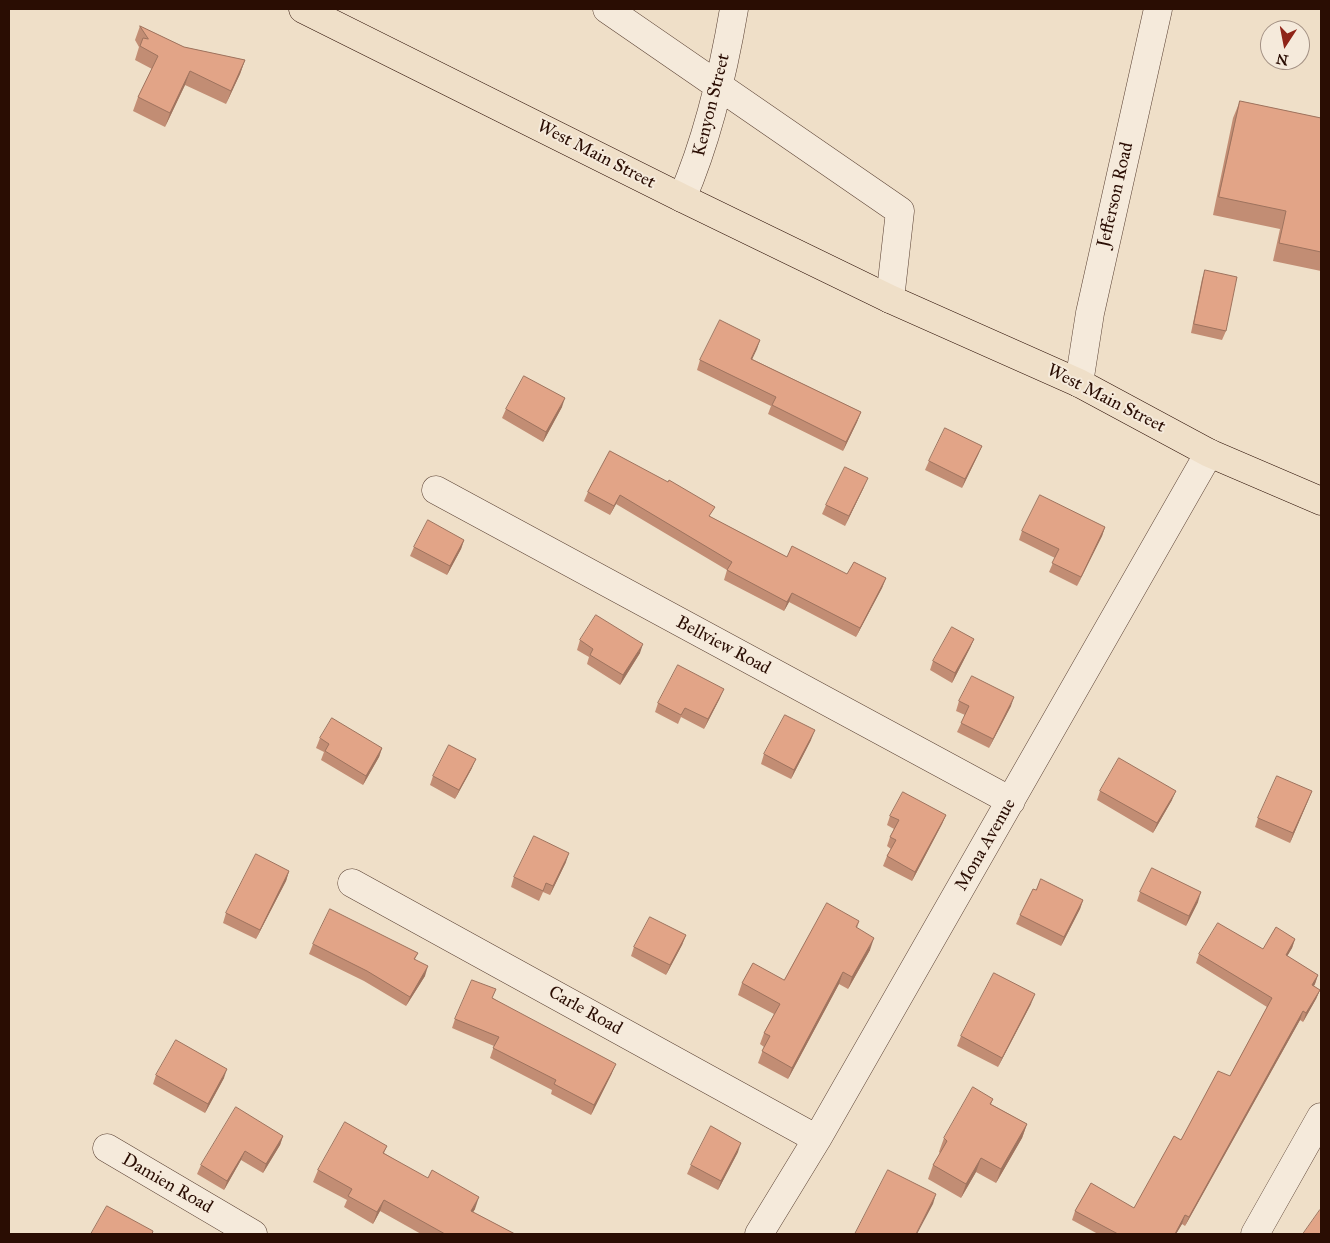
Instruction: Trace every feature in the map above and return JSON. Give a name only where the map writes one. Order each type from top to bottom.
[{"type":"main road","name":"West Main Street","points":[[303,9],[682,198],[890,299],[1079,383],[1209,453],[1321,501]]},
{"type":"street","points":[[607,9],[900,211],[890,299]]},
{"type":"street","name":"Kenyon Street","points":[[682,198],[703,144],[734,9]]},
{"type":"street","name":"Jefferson Road","points":[[1079,383],[1090,313],[1158,9]]},
{"type":"street","name":"Mona Avenue","points":[[759,1234],[817,1139],[1209,453]]},
{"type":"street","name":"Bellview Road","points":[[436,490],[1011,801]]},
{"type":"street","name":"Carle Road","points":[[352,882],[817,1139]]},
{"type":"street","points":[[1255,1234],[1321,1117]]},
{"type":"street","name":"Damien Road","points":[[107,1148],[252,1234]]},
{"type":"building","points":[[140,26],[184,47],[245,60],[231,91],[190,71],[170,113],[138,97],[158,56],[140,46],[143,38],[148,39]]},
{"type":"building","points":[[1240,101],[1321,118],[1321,252],[1279,243],[1286,211],[1219,197]]},
{"type":"building","points":[[1205,270],[1237,277],[1226,331],[1194,324]]},
{"type":"building","points":[[720,320],[760,340],[751,359],[861,412],[846,442],[772,405],[776,397],[700,360]]},
{"type":"building","points":[[524,376],[565,398],[546,432],[506,409]]},
{"type":"building","points":[[945,428],[982,446],[965,479],[929,461]]},
{"type":"building","points":[[610,451],[668,482],[669,480],[715,507],[709,516],[787,557],[792,546],[847,574],[854,562],[886,578],[860,628],[792,593],[787,602],[727,570],[732,562],[620,495],[614,506],[588,492]]},
{"type":"building","points":[[845,467],[868,478],[849,516],[826,505]]},
{"type":"building","points":[[1040,495],[1105,527],[1081,577],[1052,563],[1059,549],[1022,531]]},
{"type":"building","points":[[428,520],[464,540],[450,566],[414,547]]},
{"type":"building","points":[[596,615],[643,644],[623,675],[590,655],[593,649],[580,640]]},
{"type":"building","points":[[952,627],[974,639],[955,673],[933,661]]},
{"type":"building","points":[[678,665],[724,689],[708,719],[685,708],[681,715],[658,703]]},
{"type":"building","points":[[972,676],[1014,697],[993,739],[961,723],[969,706],[959,701]]},
{"type":"building","points":[[785,715],[815,730],[794,770],[764,754]]},
{"type":"building","points":[[332,718],[382,748],[366,776],[325,751],[329,744],[320,738]]},
{"type":"building","points":[[449,745],[476,759],[459,790],[433,776]]},
{"type":"building","points":[[1119,758],[1176,791],[1157,823],[1100,791]]},
{"type":"building","points":[[1277,776],[1312,791],[1293,833],[1258,818]]},
{"type":"building","points":[[903,792],[946,815],[915,872],[887,856],[896,840],[890,837],[899,820],[890,816]]},
{"type":"building","points":[[534,836],[569,853],[553,886],[546,883],[543,891],[514,877]]},
{"type":"building","points":[[256,854],[289,871],[260,930],[226,913]]},
{"type":"building","points":[[1152,868],[1201,892],[1189,916],[1140,892]]},
{"type":"building","points":[[1041,879],[1083,900],[1064,937],[1020,915],[1033,889],[1036,890]]},
{"type":"building","points":[[827,903],[859,921],[856,927],[874,938],[852,977],[843,972],[792,1068],[762,1051],[770,1036],[764,1033],[780,1004],[742,983],[753,963],[784,980]]},
{"type":"building","points":[[330,909],[418,953],[414,959],[428,966],[410,997],[367,971],[313,944]]},
{"type":"building","points":[[650,917],[686,935],[670,965],[634,947]]},
{"type":"building","points":[[1218,923],[1263,949],[1276,927],[1295,939],[1286,955],[1318,975],[1312,985],[1320,990],[1306,1013],[1303,1011],[1189,1217],[1185,1215],[1175,1234],[1118,1234],[1075,1211],[1091,1183],[1134,1208],[1174,1136],[1181,1140],[1218,1071],[1230,1076],[1272,998],[1199,954]]},
{"type":"building","points":[[994,973],[1035,994],[1002,1058],[961,1036]]},
{"type":"building","points":[[472,980],[496,989],[492,998],[616,1064],[594,1105],[554,1084],[556,1080],[493,1048],[499,1037],[455,1019]]},
{"type":"building","points":[[176,1040],[227,1069],[208,1104],[156,1075]]},
{"type":"building","points":[[973,1087],[993,1099],[990,1104],[1027,1124],[1001,1169],[981,1158],[966,1184],[933,1165],[947,1141],[944,1138]]},
{"type":"building","points":[[236,1107],[283,1136],[266,1164],[245,1151],[227,1181],[201,1165]]},
{"type":"building","points":[[345,1122],[387,1146],[383,1153],[428,1178],[432,1170],[479,1197],[471,1211],[515,1234],[445,1234],[384,1200],[377,1212],[348,1196],[352,1189],[318,1170]]},
{"type":"building","points":[[711,1126],[741,1143],[721,1181],[691,1165]]},
{"type":"building","points":[[888,1170],[936,1194],[916,1234],[855,1234]]},
{"type":"building","points":[[107,1206],[153,1231],[152,1234],[91,1234]]},
{"type":"building","points":[[1320,1210],[1321,1234],[1303,1234]]}]
